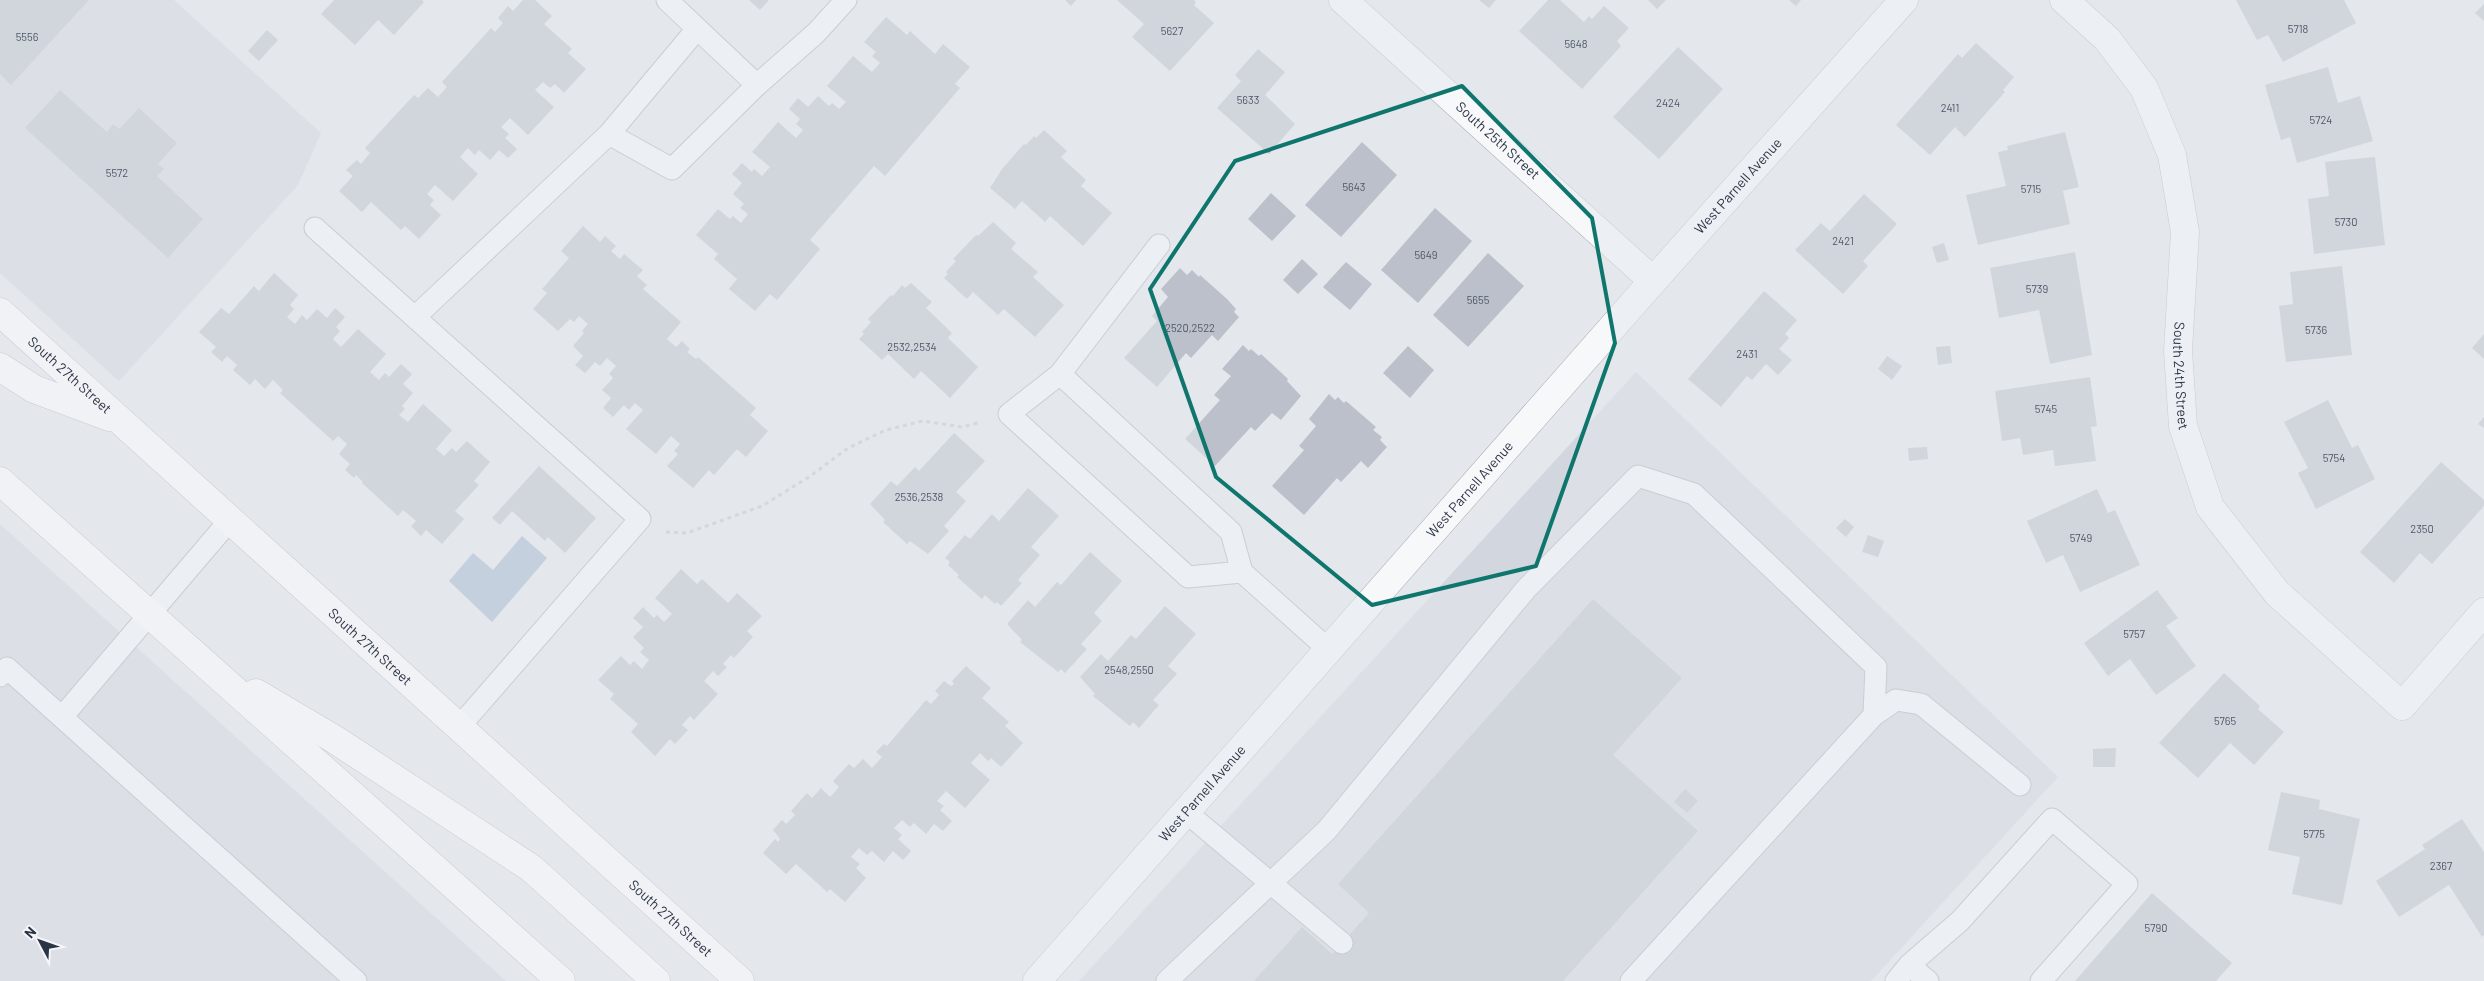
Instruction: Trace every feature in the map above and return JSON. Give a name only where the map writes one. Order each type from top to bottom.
[{"type":"main road","name":"South 27th Street","points":[[0,312],[740,981]]},
{"type":"main road","points":[[0,366],[34,389],[122,422]]},
{"type":"main road","points":[[0,482],[562,981]]},
{"type":"main road","points":[[203,662],[334,739],[531,868],[656,981]]},
{"type":"street","name":"South 25th Street","points":[[1343,0],[1653,281]]},
{"type":"street","name":"West Parnell Avenue","points":[[1037,981],[1653,281],[1904,0]]},
{"type":"street","name":"South 24th Street","points":[[2064,0],[2107,39],[2144,88],[2172,155],[2185,232],[2178,351],[2183,426],[2210,507],[2277,593],[2402,706],[2484,612]]},
{"type":"lane","points":[[667,0],[757,85]]},
{"type":"lane","points":[[609,134],[672,169],[757,85],[816,33],[846,0]]},
{"type":"lane","points":[[415,317],[609,134],[697,29]]},
{"type":"lane","points":[[315,228],[640,519],[459,727]]},
{"type":"lane","points":[[1159,245],[1060,374],[1009,414],[1188,577],[1242,572]]},
{"type":"lane","points":[[1060,374],[1231,532],[1242,572],[1328,649]]},
{"type":"lane","points":[[1168,981],[1327,830],[1526,588],[1638,476],[1694,494],[1876,667],[1874,715]]},
{"type":"lane","points":[[62,717],[230,520]]},
{"type":"lane","points":[[0,676],[7,668],[356,981]]},
{"type":"lane","points":[[1631,981],[1874,715],[1896,700],[1921,704],[2020,785]]},
{"type":"lane","points":[[1186,812],[1269,884],[1342,943]]},
{"type":"lane","points":[[1928,981],[1903,973],[1960,921],[2052,819],[2127,884],[2041,981]]},
{"type":"path","points":[[640,519],[660,532],[687,533],[762,506],[809,477],[848,448],[886,430],[923,421],[962,427],[1009,414]]},
{"type":"highlighted area","points":[[1462,86],[1592,218],[1615,343],[1536,566],[1372,605],[1216,477],[1150,289],[1235,161]]},
{"type":"shaded area","points":[[0,0],[174,0],[321,133],[298,185],[119,381],[0,273]]},
{"type":"shaded area","points":[[1636,372],[2058,777],[1871,981],[1079,981]]},
{"type":"shaded area","points":[[0,524],[506,981],[0,981]]},
{"type":"water","points":[[522,536],[547,558],[492,622],[449,581],[473,553],[493,570]]},
{"type":"building","points":[[0,0],[89,0],[11,85],[0,74]]},
{"type":"building","points":[[334,0],[422,0],[424,2],[394,35],[378,20],[355,45],[321,14]]},
{"type":"building","points":[[523,0],[535,0],[552,16],[544,24],[572,49],[568,53],[586,69],[564,93],[555,84],[550,88],[543,82],[535,90],[554,107],[528,135],[510,118],[501,127],[509,134],[505,138],[517,149],[508,158],[499,150],[490,160],[479,150],[475,155],[468,148],[460,157],[478,174],[453,201],[435,185],[427,194],[434,200],[430,205],[441,215],[419,239],[405,226],[401,230],[371,202],[362,212],[339,191],[353,176],[346,170],[357,160],[361,164],[370,153],[365,148],[414,95],[418,98],[428,88],[438,97],[447,87],[442,82],[491,28],[495,32],[503,23],[498,18],[508,6],[513,11]]},
{"type":"building","points":[[749,0],[769,0],[760,10]]},
{"type":"building","points":[[1065,0],[1076,0],[1071,6]]},
{"type":"building","points":[[1117,0],[1194,0],[1196,2],[1194,5],[1214,23],[1170,71],[1132,37],[1144,24]]},
{"type":"building","points":[[1479,0],[1496,0],[1489,8]]},
{"type":"building","points":[[1548,0],[1560,0],[1584,22],[1589,16],[1592,19],[1604,6],[1629,28],[1617,41],[1621,46],[1582,89],[1519,31]]},
{"type":"building","points":[[1648,0],[1666,0],[1657,9]]},
{"type":"building","points":[[1789,0],[1801,0],[1796,6]]},
{"type":"building","points":[[2236,0],[2344,0],[2356,23],[2283,62],[2268,35],[2257,40]]},
{"type":"building","points":[[2484,4],[2484,21],[2475,13]]},
{"type":"building","points":[[886,17],[907,35],[910,31],[935,54],[943,44],[970,67],[955,84],[960,88],[885,176],[874,166],[810,240],[820,249],[777,300],[770,294],[755,311],[729,289],[737,279],[714,259],[718,254],[696,235],[718,209],[730,219],[733,216],[741,223],[748,214],[740,208],[744,204],[733,194],[742,183],[732,174],[742,163],[752,172],[754,169],[762,176],[770,167],[752,152],[778,122],[796,138],[803,130],[796,124],[800,119],[789,109],[798,98],[808,107],[818,96],[829,106],[832,103],[839,109],[846,102],[827,86],[853,56],[872,72],[880,63],[872,56],[876,52],[864,42]]},
{"type":"building","points":[[267,30],[278,40],[259,61],[248,51]]},
{"type":"building","points":[[1976,43],[2014,77],[2003,90],[2005,92],[1965,137],[1955,127],[1930,155],[1896,125],[1958,54],[1962,58]]},
{"type":"building","points":[[1678,47],[1723,89],[1659,159],[1613,117]]},
{"type":"building","points":[[1258,49],[1285,72],[1265,95],[1295,124],[1269,154],[1217,108],[1241,81],[1235,75]]},
{"type":"building","points":[[2328,67],[2338,103],[2360,96],[2373,141],[2297,163],[2290,137],[2281,140],[2265,85]]},
{"type":"building","points":[[60,90],[107,132],[113,124],[119,129],[139,108],[177,143],[158,164],[164,169],[157,176],[203,219],[168,258],[25,128]]},
{"type":"building","points":[[1044,130],[1067,151],[1061,157],[1086,180],[1081,186],[1112,213],[1083,246],[1050,216],[1045,222],[1022,201],[1015,209],[990,188],[1002,169],[1024,144],[1026,145],[1034,136],[1036,138]]},
{"type":"building","points":[[2065,132],[2079,187],[2063,191],[2070,224],[1978,245],[1966,195],[2006,186],[1998,152],[2008,150],[2007,146]]},
{"type":"building","points":[[1362,142],[1397,175],[1341,237],[1305,205]]},
{"type":"building","points":[[2375,157],[2385,245],[2314,254],[2308,199],[2329,196],[2325,162]]},
{"type":"building","points":[[1271,193],[1296,216],[1272,241],[1248,219]]},
{"type":"building","points":[[1864,194],[1897,224],[1863,261],[1868,266],[1843,294],[1795,250],[1821,223],[1830,231]]},
{"type":"building","points":[[1435,208],[1472,241],[1418,303],[1381,270]]},
{"type":"building","points":[[993,222],[1016,243],[1011,249],[1038,272],[1033,277],[1064,305],[1035,337],[1004,309],[998,315],[973,292],[967,299],[944,278],[948,274],[946,272],[956,261],[953,259],[976,235],[978,236]]},
{"type":"building","points":[[583,226],[600,242],[605,236],[616,246],[611,251],[620,259],[624,254],[643,270],[637,276],[647,285],[643,289],[681,322],[667,339],[676,347],[682,341],[690,349],[687,352],[696,359],[698,357],[756,408],[750,415],[768,431],[746,457],[737,449],[714,475],[709,470],[693,488],[667,466],[678,454],[674,451],[680,444],[671,436],[656,454],[626,429],[643,410],[635,403],[629,410],[624,405],[613,417],[603,408],[611,398],[602,390],[613,378],[609,374],[616,366],[607,358],[600,366],[595,362],[585,373],[575,365],[583,356],[573,346],[584,333],[582,331],[588,324],[579,316],[574,322],[570,319],[558,331],[533,309],[547,293],[542,289],[569,258],[561,251]]},
{"type":"building","points":[[1944,243],[1949,260],[1937,263],[1932,247]]},
{"type":"building","points":[[2075,252],[2092,355],[2050,364],[2039,310],[1999,318],[1990,268]]},
{"type":"building","points":[[1488,253],[1524,286],[1468,347],[1433,315]]},
{"type":"building","points":[[1302,259],[1318,274],[1298,294],[1283,280]]},
{"type":"building","points":[[1346,262],[1372,284],[1350,310],[1323,287]]},
{"type":"building","points":[[2342,266],[2352,355],[2286,362],[2279,306],[2293,304],[2290,272]]},
{"type":"building","points":[[1180,268],[1187,275],[1192,270],[1199,277],[1200,275],[1227,299],[1236,309],[1234,312],[1239,317],[1218,341],[1212,335],[1191,358],[1186,353],[1157,387],[1124,358],[1157,321],[1152,316],[1168,297],[1161,289]]},
{"type":"building","points":[[274,273],[298,295],[290,305],[294,309],[287,317],[295,324],[302,315],[307,320],[317,309],[327,318],[335,308],[345,317],[336,327],[340,331],[333,339],[341,347],[358,329],[386,354],[370,372],[379,380],[385,373],[389,377],[401,364],[412,374],[403,384],[413,393],[402,406],[405,409],[399,415],[408,422],[423,404],[452,430],[436,449],[444,456],[452,448],[456,452],[467,441],[490,462],[474,481],[479,485],[455,511],[464,519],[442,544],[426,530],[421,536],[411,526],[416,521],[403,510],[398,516],[362,483],[356,475],[354,478],[345,470],[350,464],[339,454],[347,444],[338,436],[333,441],[280,393],[283,390],[273,380],[265,389],[255,379],[250,385],[233,370],[237,365],[227,356],[222,362],[211,352],[216,347],[199,332],[221,308],[229,314],[254,286],[259,291]]},
{"type":"building","points":[[911,283],[932,302],[926,308],[952,333],[948,338],[978,367],[950,398],[921,371],[914,379],[888,354],[882,360],[859,339],[864,334],[862,332],[871,322],[868,319],[902,285],[905,288]]},
{"type":"building","points":[[1764,291],[1797,320],[1785,334],[1789,338],[1779,349],[1792,360],[1778,375],[1766,364],[1752,380],[1747,376],[1721,407],[1688,379]]},
{"type":"building","points":[[2484,334],[2484,359],[2472,348]]},
{"type":"building","points":[[1243,345],[1249,351],[1251,349],[1259,356],[1261,354],[1288,379],[1287,381],[1301,396],[1281,420],[1272,413],[1255,431],[1251,427],[1215,466],[1185,439],[1220,400],[1214,395],[1231,376],[1222,369]]},
{"type":"building","points":[[1408,346],[1434,370],[1410,398],[1383,373]]},
{"type":"building","points":[[1950,346],[1952,363],[1938,365],[1936,347]]},
{"type":"building","points":[[1887,356],[1902,366],[1892,380],[1878,369]]},
{"type":"building","points":[[2090,377],[2097,426],[2091,427],[2096,461],[2055,466],[2053,450],[2023,455],[2020,438],[2002,441],[1995,391]]},
{"type":"building","points":[[1329,394],[1335,400],[1338,397],[1344,403],[1346,401],[1376,427],[1373,430],[1382,437],[1380,440],[1387,447],[1368,468],[1361,461],[1341,482],[1337,478],[1304,515],[1272,486],[1304,450],[1299,446],[1316,426],[1309,419]]},
{"type":"building","points":[[2328,400],[2352,448],[2358,445],[2375,479],[2316,509],[2298,473],[2308,468],[2284,422]]},
{"type":"building","points":[[2484,417],[2484,428],[2478,424]]},
{"type":"building","points":[[954,433],[985,461],[956,492],[966,501],[944,526],[949,531],[928,554],[910,541],[907,544],[883,522],[885,520],[870,504],[891,481],[897,486],[915,467],[919,471]]},
{"type":"building","points":[[1927,447],[1928,459],[1909,461],[1908,448]]},
{"type":"building","points":[[2441,462],[2484,500],[2484,506],[2432,564],[2420,553],[2394,583],[2360,552]]},
{"type":"building","points":[[539,466],[596,518],[565,553],[548,537],[545,541],[512,511],[500,525],[492,518]]},
{"type":"building","points":[[1028,488],[1059,516],[1031,547],[1040,555],[1018,580],[1022,583],[1001,606],[997,602],[995,604],[985,595],[982,599],[957,577],[959,575],[948,565],[950,562],[945,558],[965,535],[970,539],[992,514],[999,521]]},
{"type":"building","points":[[2097,489],[2108,513],[2115,510],[2140,565],[2080,592],[2063,555],[2046,563],[2027,521]]},
{"type":"building","points":[[1845,519],[1854,527],[1846,537],[1836,528]]},
{"type":"building","points":[[1868,535],[1884,541],[1878,557],[1862,552]]},
{"type":"building","points":[[1090,552],[1122,581],[1094,613],[1102,621],[1081,644],[1087,649],[1065,673],[1061,669],[1058,672],[1020,642],[1022,640],[1007,624],[1028,600],[1035,607],[1057,582],[1061,585]]},
{"type":"building","points":[[681,569],[697,584],[702,579],[728,603],[737,593],[762,616],[747,631],[753,637],[734,658],[731,655],[723,664],[727,667],[718,676],[713,671],[704,681],[718,694],[694,720],[690,716],[682,725],[688,730],[675,744],[670,739],[655,756],[631,732],[638,724],[610,699],[614,694],[598,680],[621,656],[630,665],[634,661],[642,669],[649,660],[640,652],[644,648],[633,637],[643,627],[633,618],[643,607],[654,618],[657,615],[664,622],[672,614],[655,598]]},
{"type":"building","points":[[2157,590],[2178,618],[2166,626],[2196,666],[2156,695],[2130,659],[2108,676],[2084,643]]},
{"type":"building","points":[[1593,599],[1682,678],[1613,755],[1698,831],[1563,981],[1254,981],[1302,927],[1332,954],[1369,913],[1338,884]]},
{"type":"building","points":[[1165,606],[1196,634],[1168,666],[1177,674],[1153,700],[1159,705],[1139,728],[1133,722],[1130,726],[1093,696],[1095,694],[1080,677],[1101,654],[1108,661],[1131,635],[1136,639]]},
{"type":"building","points":[[966,666],[991,688],[982,698],[1009,722],[1005,726],[1023,743],[1001,767],[991,758],[988,761],[980,753],[971,763],[990,780],[965,808],[946,791],[937,801],[944,806],[940,810],[952,821],[943,831],[934,824],[926,834],[914,823],[910,827],[902,820],[894,828],[902,835],[898,839],[911,851],[903,860],[893,851],[884,862],[872,851],[867,855],[859,848],[851,857],[860,864],[856,868],[866,878],[845,902],[830,889],[827,892],[796,864],[786,874],[763,853],[775,839],[778,842],[780,839],[773,830],[782,820],[786,824],[795,815],[791,811],[807,793],[812,798],[821,788],[830,797],[839,787],[833,781],[849,764],[854,768],[863,759],[872,768],[882,757],[876,752],[884,744],[887,746],[926,700],[931,704],[939,695],[935,691],[944,681],[951,686],[954,684],[952,681]]},
{"type":"building","points":[[2224,673],[2260,706],[2258,709],[2284,732],[2254,765],[2230,743],[2198,778],[2159,743]]},
{"type":"building","points":[[2116,748],[2115,767],[2093,767],[2093,749]]},
{"type":"building","points":[[1685,789],[1698,801],[1687,813],[1674,802]]},
{"type":"building","points":[[2281,792],[2320,800],[2319,809],[2360,819],[2342,905],[2292,894],[2300,857],[2268,850]]},
{"type":"building","points":[[2462,819],[2484,852],[2484,935],[2482,937],[2449,885],[2399,917],[2376,881],[2425,849],[2422,845]]},
{"type":"building","points":[[2152,893],[2232,963],[2216,981],[2075,981]]}]
